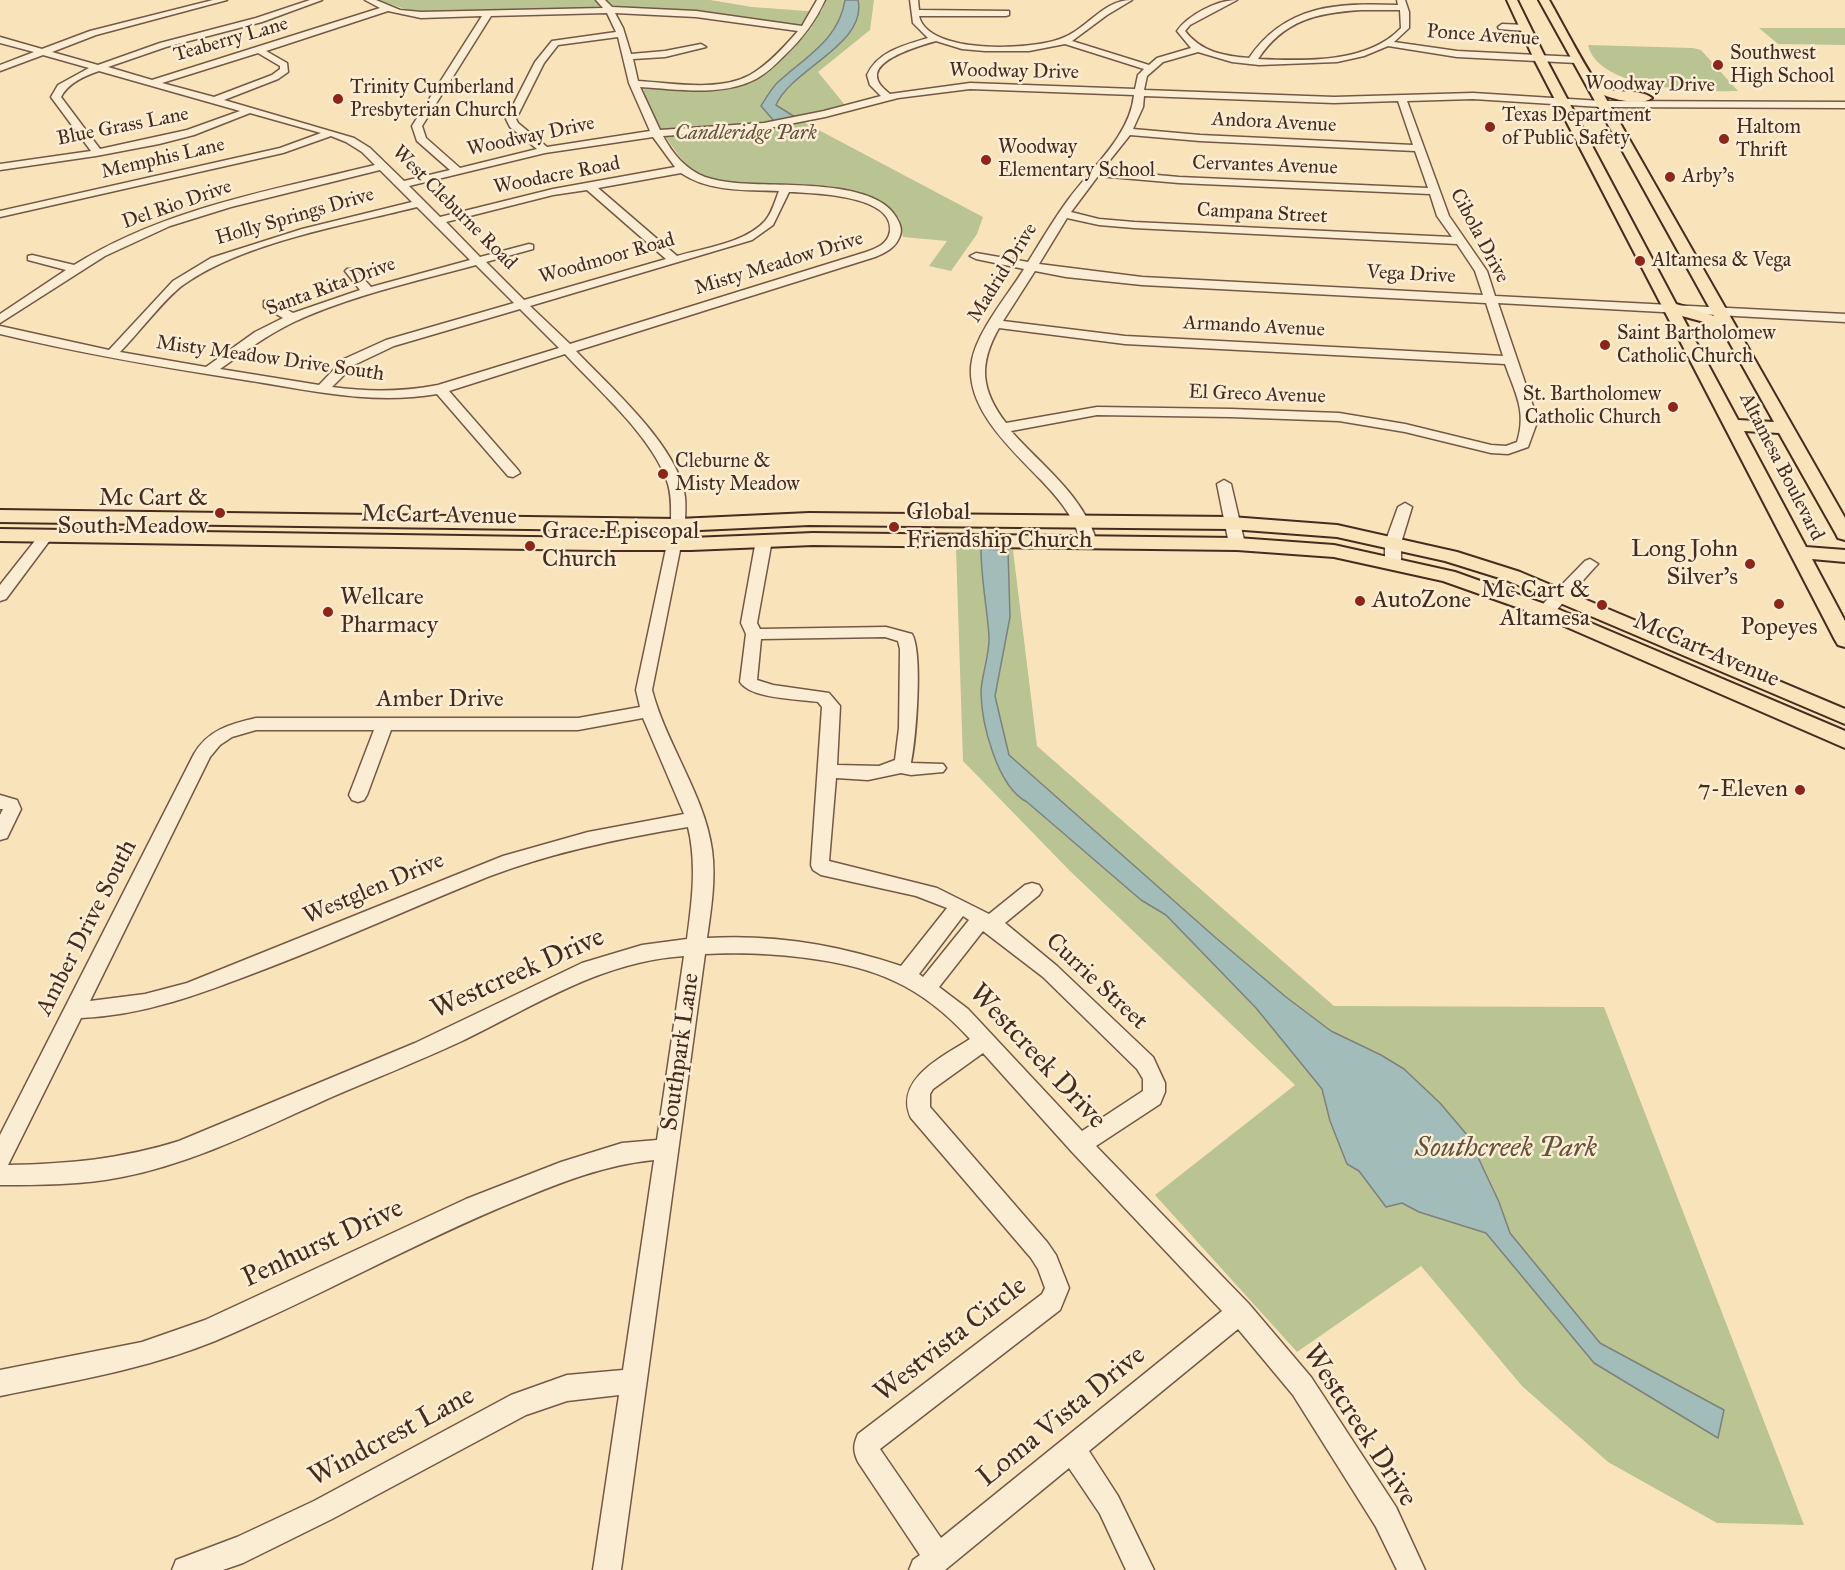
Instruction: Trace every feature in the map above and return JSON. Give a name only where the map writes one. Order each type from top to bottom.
[{"type":"main road","points":[[1512,0],[1543,64],[1554,73],[1574,100],[1596,109],[1610,128],[1617,132]]},
{"type":"main road","name":"Altamesa Boulevard","points":[[1544,0],[1617,132],[1621,147],[1651,191],[1845,534]]},
{"type":"main road","points":[[1591,86],[1614,95],[1646,98]]},
{"type":"main road","points":[[1574,100],[1599,101]]},
{"type":"main road","name":"Altamesa Boulevard","points":[[1574,100],[1591,146],[1619,189],[1648,263],[1799,552],[1840,625],[1845,640]]},
{"type":"main road","points":[[1619,189],[1651,191]]},
{"type":"main road","points":[[1648,263],[1658,270],[1677,297],[1704,309],[1718,312]]},
{"type":"main road","points":[[1672,308],[1709,319],[1717,327],[1730,349],[1744,356]]},
{"type":"main road","points":[[1733,425],[1785,428]]},
{"type":"main road","name":"McCart Avenue","points":[[0,516],[442,524],[678,525],[787,520],[1231,523],[1337,531],[1448,576],[1546,611],[1845,740]]},
{"type":"main road","points":[[846,539],[849,520]]},
{"type":"main road","points":[[433,543],[442,524]]},
{"type":"main road","name":"McCart Avenue","points":[[0,535],[433,543],[674,544],[846,539],[1237,544],[1393,553],[1482,566],[1841,713]]},
{"type":"main road","points":[[1799,552],[1845,556]]},
{"type":"street","points":[[0,68],[40,51],[93,33],[223,0]]},
{"type":"street","points":[[97,152],[56,98],[61,87],[67,82],[98,67],[163,45],[249,23],[318,0]]},
{"type":"street","points":[[369,0],[387,8],[422,15],[610,10],[696,14],[805,29]]},
{"type":"street","name":"Misty Meadow Drive","points":[[567,350],[878,251],[892,240],[896,228],[893,217],[876,204],[838,191],[711,182],[683,169],[657,134],[635,84],[621,34],[610,10],[600,0]]},
{"type":"street","points":[[635,84],[698,85],[745,81],[761,72],[805,29],[815,15],[821,0]]},
{"type":"street","points":[[914,0],[914,13],[918,26],[937,38],[965,46],[1001,49],[1035,47],[1064,41],[1075,36],[1105,12],[1128,0]]},
{"type":"street","points":[[1233,0],[1183,27],[1181,31],[1184,39],[1197,49],[1220,57],[1252,62],[1299,63],[1339,59],[1365,53],[1386,42],[1405,28],[1403,4],[1346,7],[1312,13],[1274,33],[1264,42],[1252,62]]},
{"type":"street","points":[[279,2],[296,8]]},
{"type":"street","name":"Teaberry Lane","points":[[152,83],[331,28],[387,8]]},
{"type":"street","points":[[136,12],[150,19]]},
{"type":"street","points":[[457,171],[421,139],[417,126],[488,13]]},
{"type":"street","points":[[914,13],[1006,13]]},
{"type":"street","points":[[1502,27],[1526,28]]},
{"type":"street","points":[[331,28],[346,33]]},
{"type":"street","points":[[545,150],[514,125],[510,119],[540,62],[555,44],[621,34]]},
{"type":"street","points":[[887,97],[874,85],[871,77],[873,70],[881,60],[899,50],[937,38]]},
{"type":"street","name":"West Cleburne Road","points":[[0,40],[331,133],[358,145],[383,166],[522,304],[652,440],[674,481],[678,497],[678,525],[674,544]]},
{"type":"street","points":[[1064,41],[1150,68],[1168,57],[1197,49]]},
{"type":"street","name":"Ponce Avenue","points":[[1386,42],[1442,53],[1543,64],[1577,60]]},
{"type":"street","points":[[627,57],[665,54],[701,47]]},
{"type":"street","points":[[215,100],[275,77],[285,70],[284,65],[259,50]]},
{"type":"street","name":"Madrid Drive","points":[[1089,543],[1082,522],[1057,488],[1003,428],[985,404],[977,374],[985,342],[995,324],[1064,214],[1127,132],[1136,112],[1143,75],[1150,68]]},
{"type":"street","name":"Woodway Drive","points":[[402,185],[545,150],[657,134],[764,126],[795,121],[887,97],[928,90],[976,86],[1312,99],[1473,96],[1574,100]]},
{"type":"street","name":"Woodway Drive","points":[[1599,101],[1646,98],[1845,105]]},
{"type":"street","name":"Cibola Drive","points":[[1402,99],[1443,216],[1481,271],[1529,415],[1529,425],[1523,444],[1508,450]]},
{"type":"street","name":"Woodway Drive","points":[[1599,101],[1845,99]]},
{"type":"street","name":"Blue Grass Lane","points":[[0,167],[97,152],[199,130],[250,110]]},
{"type":"street","name":"Andora Avenue","points":[[1127,132],[1420,148]]},
{"type":"street","name":"Memphis Lane","points":[[0,214],[273,152],[331,133]]},
{"type":"street","name":"Del Rio Drive","points":[[0,320],[120,243],[174,221],[250,199],[383,166]]},
{"type":"street","name":"Woodacre Road","points":[[438,221],[515,200],[683,169]]},
{"type":"street","name":"Cervantes Avenue","points":[[1095,173],[1190,181],[1433,191]]},
{"type":"street","points":[[589,186],[675,260]]},
{"type":"street","name":"Woodmoor Road","points":[[322,389],[349,362],[390,343],[736,242],[765,229],[774,216],[785,189]]},
{"type":"street","name":"Holly Springs Drive","points":[[111,355],[170,291],[193,272],[215,260],[306,231],[420,203]]},
{"type":"street","name":"Campana Street","points":[[1064,214],[1099,222],[1134,225],[1459,241]]},
{"type":"street","name":"Santa Rita Drive","points":[[208,371],[259,335],[292,318],[368,291],[530,247]]},
{"type":"street","name":"Vega Drive","points":[[976,256],[1098,278],[1845,318]]},
{"type":"street","points":[[32,258],[78,269]]},
{"type":"street","points":[[351,271],[368,291]]},
{"type":"street","points":[[268,304],[292,318]]},
{"type":"street","name":"Armando Avenue","points":[[995,324],[1125,340],[1511,360]]},
{"type":"street","name":"Misty Meadow Drive South","points":[[0,330],[111,355],[322,389],[388,396],[440,389],[567,350]]},
{"type":"street","points":[[440,389],[513,473]]},
{"type":"street","name":"El Greco Avenue","points":[[1003,428],[1075,413],[1107,411],[1315,415],[1405,428],[1491,449],[1508,450]]},
{"type":"street","points":[[1224,484],[1237,544]]},
{"type":"street","points":[[1393,553],[1405,507]]},
{"type":"street","points":[[0,596],[46,536]]},
{"type":"street","points":[[764,540],[749,623],[754,634],[748,682],[753,686],[806,693],[828,700],[831,706],[828,771],[884,772],[900,766],[911,769],[937,768]]},
{"type":"street","name":"Southpark Lane","points":[[607,1570],[702,903],[703,851],[695,819],[649,711],[644,690],[674,544]]},
{"type":"street","points":[[1546,611],[1590,564]]},
{"type":"street","points":[[754,634],[886,632],[906,638],[908,728],[903,762],[900,766]]},
{"type":"street","name":"Amber Drive","points":[[230,729],[256,724],[578,724],[649,711]]},
{"type":"street","points":[[358,795],[385,724]]},
{"type":"street","name":"Amber Drive South","points":[[0,1158],[203,754],[210,743],[230,729]]},
{"type":"street","name":"Currie Street","points":[[828,771],[820,866],[828,870],[923,891],[960,906],[1029,954],[1145,1063],[1155,1081],[1156,1090],[1152,1097],[1080,1145]]},
{"type":"street","points":[[0,833],[6,805]]},
{"type":"street","name":"Westglen Drive","points":[[75,1011],[107,1009],[156,1000],[179,993],[279,956],[485,870],[591,837],[695,819]]},
{"type":"street","points":[[926,990],[938,971],[985,922],[1032,890]]},
{"type":"street","points":[[905,977],[960,906]]},
{"type":"street","name":"Westcreek Drive","points":[[0,1175],[65,1174],[156,1159],[234,1130],[452,1035],[611,962],[654,952],[696,947],[745,947],[834,955],[860,960],[905,977],[961,1015],[1080,1145],[1240,1312],[1309,1395],[1386,1517],[1411,1570]]},
{"type":"street","name":"Westvista Circle","points":[[930,1564],[867,1453],[867,1443],[1051,1302],[1057,1288],[1048,1263],[1038,1250],[920,1111],[918,1099],[921,1088],[932,1077],[985,1040]]},
{"type":"street","name":"Penhurst Drive","points":[[0,1383],[142,1354],[198,1335],[474,1207],[561,1172],[622,1153],[668,1149]]},
{"type":"street","name":"Loma Vista Drive","points":[[930,1564],[1240,1312]]},
{"type":"street","name":"Windcrest Lane","points":[[186,1570],[243,1550],[323,1510],[520,1404],[567,1388],[634,1381]]},
{"type":"street","points":[[1072,1449],[1109,1505],[1140,1570]]},
{"type":"green space","name":"Candleridge Park","points":[[377,0],[710,0],[752,7],[821,12],[826,0],[874,0],[870,30],[818,72],[845,105],[796,118],[983,217],[977,234],[951,271],[929,266],[947,241],[903,237],[899,218],[870,199],[720,183],[693,171],[678,155],[656,121],[643,88],[721,86],[747,79],[772,66],[812,27],[721,15],[651,10],[444,13],[412,11]]},
{"type":"green space","points":[[1759,28],[1845,28],[1845,45],[1778,44]]},
{"type":"green space","points":[[1588,45],[1701,50],[1738,91],[1677,89],[1630,80],[1610,71],[1596,60]]},
{"type":"green space","name":"Southcreek Park","points":[[956,548],[1013,550],[1037,746],[1334,1006],[1604,1007],[1804,1525],[1717,1523],[1608,1462],[1522,1386],[1421,1266],[1297,1352],[1155,1195],[1295,1085],[1070,871],[963,761]]},
{"type":"water","points":[[845,0],[858,0],[858,16],[852,30],[784,92],[776,105],[795,117],[774,121],[761,106],[777,83],[828,37],[842,14]]},
{"type":"water","points":[[981,549],[1008,550],[1010,617],[995,696],[1009,755],[1286,997],[1331,1031],[1404,1069],[1440,1103],[1468,1136],[1499,1202],[1510,1233],[1600,1343],[1724,1410],[1718,1438],[1594,1363],[1486,1233],[1419,1212],[1402,1203],[1386,1207],[1359,1171],[1347,1164],[1330,1121],[1322,1089],[1256,1008],[1166,915],[1141,900],[1016,794],[999,768],[984,719],[981,691],[989,636]]},
{"type":"place","name":"Southwest High School","points":[[1718,65]]},
{"type":"place","name":"Trinity Cumberland Presbyterian Church","points":[[338,99]]},
{"type":"place","name":"Texas Department of Public Safety","points":[[1490,127]]},
{"type":"place","name":"Haltom Thrift","points":[[1724,139]]},
{"type":"place","name":"Woodway Elementary School","points":[[986,160]]},
{"type":"place","name":"Arby's","points":[[1670,177]]},
{"type":"place","name":"Altamesa & Vega","points":[[1640,261]]},
{"type":"place","name":"Saint Bartholomew Catholic Church","points":[[1605,345]]},
{"type":"place","name":"St. Bartholomew Catholic Church","points":[[1673,407]]},
{"type":"place","name":"Cleburne & Misty Meadow","points":[[663,474]]},
{"type":"place","name":"Mc Cart & South Meadow","points":[[220,513]]},
{"type":"place","name":"Global Friendship Church","points":[[894,527]]},
{"type":"place","name":"Grace Episcopal Church","points":[[530,546]]},
{"type":"place","name":"Long John Silver's","points":[[1750,564]]},
{"type":"place","name":"AutoZone","points":[[1360,601]]},
{"type":"place","name":"Popeyes","points":[[1779,604]]},
{"type":"place","name":"Mc Cart & Altamesa","points":[[1602,605]]},
{"type":"place","name":"Wellcare Pharmacy","points":[[328,612]]},
{"type":"place","name":"7-Eleven","points":[[1800,790]]}]
